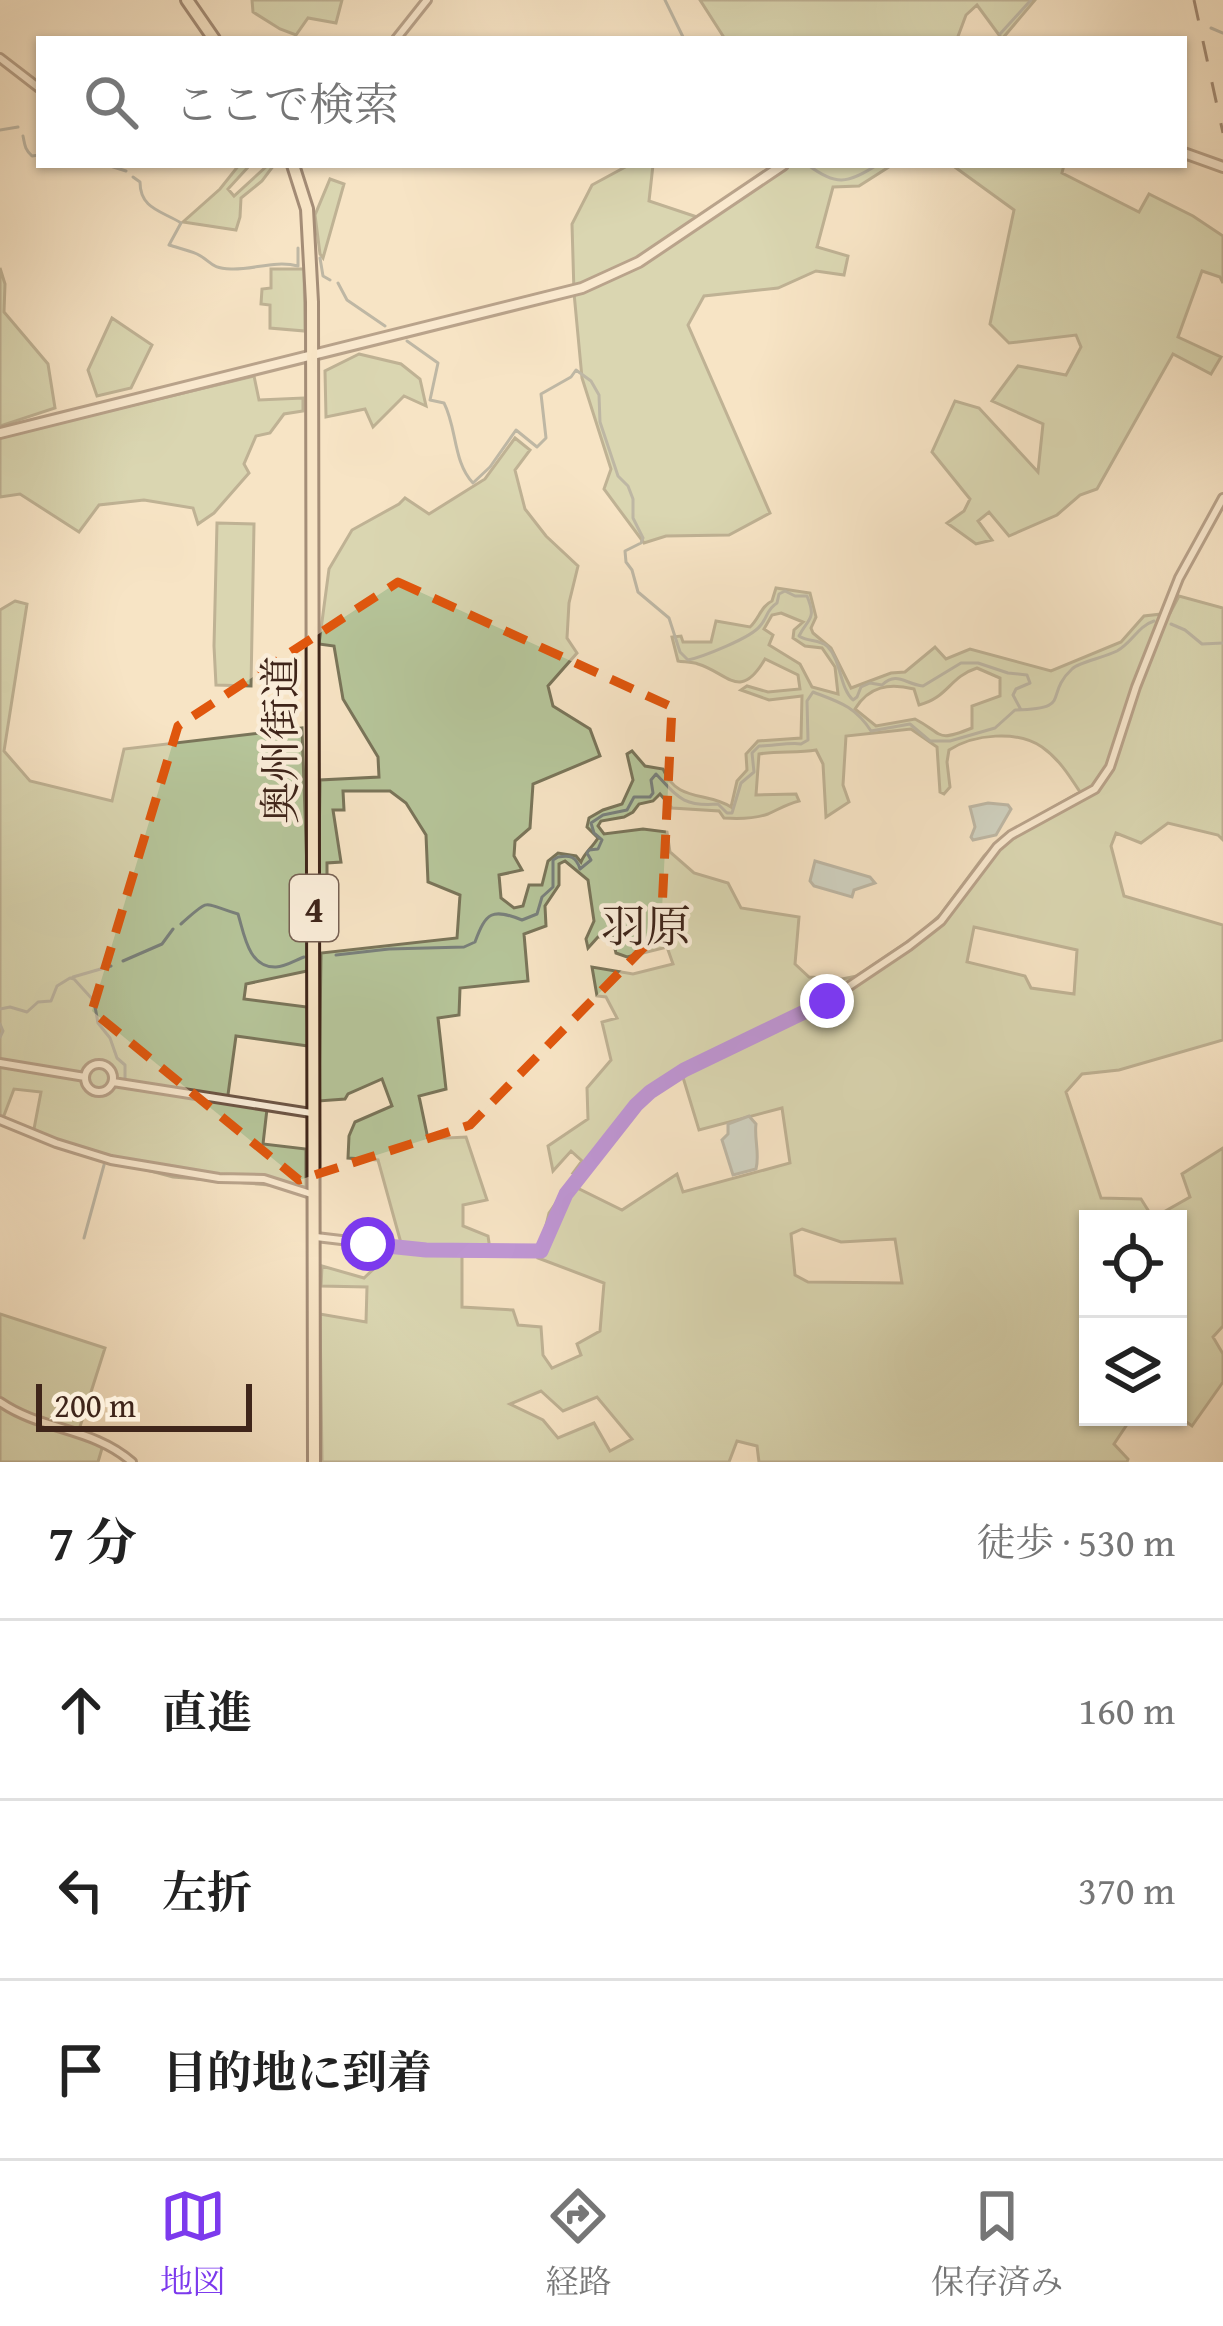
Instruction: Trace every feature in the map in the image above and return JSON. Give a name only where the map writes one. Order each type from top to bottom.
[{"type":"highway","points":[[187,0],[212,36]]},
{"type":"highway","name":"奥州街道","points":[[294,168],[307,209],[313,354],[314,1462]]},
{"type":"street","points":[[398,36],[428,0]]},
{"type":"street","points":[[0,58],[36,86]]},
{"type":"street","points":[[1187,154],[1223,167]]},
{"type":"street","points":[[0,433],[605,279],[639,262],[779,168]]},
{"type":"street","points":[[314,1237],[426,1250],[541,1251],[566,1194],[650,1092],[684,1070],[827,1001],[909,946],[941,921],[1012,835],[1094,788],[1110,767],[1173,593],[1223,498]]},
{"type":"street","points":[[0,1064],[85,1077]]},
{"type":"street","points":[[102,1065],[112,1073],[112,1082],[98,1093],[89,1089],[85,1077],[89,1068],[102,1065]]},
{"type":"street","points":[[112,1082],[315,1113]]},
{"type":"street","points":[[0,1120],[111,1160],[219,1178],[264,1179],[314,1195]]},
{"type":"street","points":[[0,1402],[23,1417],[106,1443],[132,1462]]},
{"type":"highlighted area","points":[[398,582],[672,707],[661,930],[470,1125],[299,1180],[92,1011],[178,726]]},
{"type":"green space","points":[[252,0],[342,0],[336,23],[308,18],[296,35],[253,12]]},
{"type":"green space","points":[[700,0],[1035,0],[1005,36],[977,5],[966,15],[958,36],[723,36]]},
{"type":"green space","points":[[237,168],[247,168],[228,189],[234,196],[265,168],[272,168],[241,198],[236,230],[183,222]]},
{"type":"green space","points":[[623,168],[653,168],[649,201],[706,220],[777,168],[887,168],[859,186],[833,187],[817,247],[848,256],[844,275],[816,271],[778,288],[704,296],[688,325],[770,513],[729,535],[666,536],[644,543],[604,489],[611,469],[582,378],[574,293],[572,224],[592,185]]},
{"type":"green space","points":[[956,168],[1063,168],[1062,173],[1139,212],[1149,194],[1223,236],[1223,283],[1220,277],[1202,271],[1178,337],[1221,357],[1211,374],[1173,354],[1097,489],[1080,495],[1057,515],[1009,536],[989,512],[978,521],[992,540],[976,544],[947,523],[964,511],[970,499],[932,452],[955,401],[979,408],[1038,472],[1043,424],[992,401],[1018,366],[1066,375],[1081,347],[1076,335],[1009,343],[990,324],[1014,210]]},
{"type":"green space","points":[[330,179],[344,184],[323,258],[315,215]]},
{"type":"green space","points":[[0,268],[4,312],[48,364],[55,408],[0,426]]},
{"type":"green space","points":[[271,269],[304,269],[305,331],[270,328],[270,305],[261,304],[262,289],[271,288]]},
{"type":"green space","points":[[112,318],[152,345],[131,388],[97,396],[88,370]]},
{"type":"green space","points":[[359,354],[401,364],[420,379],[426,406],[404,396],[373,427],[365,409],[326,417],[325,371]]},
{"type":"green space","points":[[254,376],[259,400],[303,398],[303,411],[284,414],[270,433],[256,436],[244,464],[249,473],[198,524],[193,508],[144,500],[99,505],[79,532],[20,494],[0,497],[0,437]]},
{"type":"green space","points":[[515,438],[530,450],[515,470],[525,509],[578,566],[567,638],[577,653],[548,686],[553,706],[590,729],[600,756],[533,784],[530,828],[515,841],[514,856],[522,870],[499,875],[501,898],[514,908],[523,906],[529,885],[542,885],[548,861],[558,853],[576,856],[581,862],[598,838],[587,827],[589,818],[622,804],[633,780],[627,754],[632,751],[645,766],[663,769],[684,792],[731,807],[737,781],[747,770],[746,754],[758,741],[801,738],[802,696],[769,700],[741,690],[747,686],[768,692],[800,689],[798,675],[765,659],[748,679],[733,681],[698,664],[678,661],[672,637],[711,642],[716,621],[750,627],[772,601],[776,588],[810,593],[816,617],[813,633],[831,648],[851,688],[905,672],[935,647],[946,659],[970,649],[1051,671],[1121,642],[1144,616],[1170,613],[1179,596],[1223,608],[1223,840],[1168,823],[1141,843],[1116,833],[1111,846],[1124,896],[1223,925],[1223,1040],[1119,1070],[1082,1074],[1066,1092],[1101,1198],[1141,1199],[1148,1210],[1079,1210],[1079,1426],[1126,1426],[1114,1444],[1127,1462],[759,1462],[757,1446],[737,1441],[729,1462],[322,1462],[320,1314],[366,1322],[367,1287],[321,1286],[322,1266],[364,1278],[401,1243],[378,1160],[348,1158],[355,1122],[392,1106],[382,1079],[345,1099],[319,1101],[321,953],[457,938],[460,895],[428,882],[426,835],[406,803],[390,791],[343,791],[344,810],[333,810],[341,862],[327,863],[327,926],[318,925],[320,780],[379,777],[378,757],[343,699],[334,646],[319,644],[329,569],[352,530],[405,498],[429,514],[485,479]],"holes":[[[781,613],[803,622],[793,638],[805,646],[822,648],[835,667],[838,694],[812,687],[800,664],[769,645],[773,635],[764,629],[772,615]],[[977,668],[1000,678],[1000,696],[972,706],[972,728],[960,733],[940,735],[915,719],[876,726],[855,709],[873,691],[896,686],[914,689],[919,705]],[[911,729],[937,747],[940,792],[944,794],[950,787],[949,750],[971,740],[1020,738],[1042,747],[1059,762],[1080,792],[1005,835],[919,934],[857,976],[842,979],[809,977],[795,964],[799,917],[741,908],[728,883],[694,873],[670,852],[667,832],[643,829],[604,834],[598,826],[601,821],[624,817],[660,794],[672,808],[719,811],[724,818],[763,816],[799,801],[796,794],[756,795],[759,754],[816,750],[823,764],[826,817],[849,802],[843,785],[846,736]],[[565,861],[588,880],[594,921],[586,939],[588,948],[598,937],[612,936],[616,953],[627,957],[667,947],[673,964],[633,974],[592,967],[597,996],[606,997],[617,1018],[602,1022],[611,1060],[587,1088],[588,1119],[548,1146],[553,1171],[571,1151],[582,1161],[573,1173],[578,1175],[636,1101],[682,1074],[699,1130],[782,1108],[790,1163],[683,1192],[677,1174],[622,1210],[569,1184],[549,1213],[538,1258],[604,1283],[600,1331],[577,1344],[581,1355],[552,1368],[543,1355],[541,1327],[518,1325],[513,1310],[462,1307],[462,1256],[491,1256],[488,1236],[463,1226],[463,1205],[487,1200],[466,1137],[428,1139],[419,1096],[446,1089],[438,1018],[459,1015],[460,988],[528,981],[524,934],[546,926],[545,906],[559,885],[559,864]],[[974,927],[1077,950],[1074,994],[1031,988],[1025,976],[967,962]],[[802,1229],[841,1242],[895,1239],[902,1283],[808,1282],[795,1275],[791,1234]],[[541,1391],[563,1411],[597,1397],[632,1439],[610,1451],[594,1423],[558,1438],[543,1420],[510,1404]]]},
{"type":"green space","points":[[217,523],[254,524],[251,686],[216,685]]},
{"type":"green space","points":[[15,601],[27,604],[4,751],[30,781],[112,801],[124,749],[302,728],[307,971],[246,984],[244,999],[307,1007],[308,1046],[236,1036],[227,1102],[267,1109],[263,1144],[306,1149],[306,1188],[173,1177],[56,1146],[34,1129],[41,1092],[14,1089],[0,1118],[0,610]]},
{"type":"green space","points":[[1223,1148],[1223,1326],[1213,1337],[1223,1354],[1223,1382],[1192,1426],[1187,1422],[1187,1210],[1167,1210],[1190,1197],[1182,1174]]},
{"type":"green space","points":[[0,1314],[105,1348],[77,1436],[103,1445],[98,1462],[0,1462]]},
{"type":"water","points":[[988,803],[1011,809],[996,835],[973,840],[970,807]]},
{"type":"water","points":[[815,861],[870,877],[875,883],[854,890],[852,897],[814,886],[810,881]]},
{"type":"water","points":[[749,1116],[756,1124],[756,1169],[733,1175],[722,1140],[728,1124]]},
{"type":"waterway","points":[[665,0],[683,36]]},
{"type":"waterway","points":[[1000,34],[1031,0]]},
{"type":"waterway","points":[[1211,28],[1223,33]]},
{"type":"waterway","points":[[0,130],[18,127]]},
{"type":"waterway","points":[[23,136],[29,153],[36,155]]},
{"type":"waterway","points":[[116,168],[126,171]]},
{"type":"waterway","points":[[812,168],[842,180],[872,168]]},
{"type":"waterway","points":[[133,177],[140,182],[148,204],[181,223],[169,245],[215,266],[298,266],[298,248]]},
{"type":"waterway","points":[[320,258],[323,276],[330,280]]},
{"type":"waterway","points":[[338,283],[347,300],[385,326]]},
{"type":"waterway","points":[[407,341],[438,363],[430,400],[444,403],[462,465],[473,483],[516,430],[537,447],[546,438],[541,394],[576,370],[591,381],[599,395],[600,422],[618,476],[633,499],[633,518],[643,538],[625,551],[626,562],[638,592],[669,618],[680,652],[688,660],[755,631],[785,591],[807,596],[811,614],[799,636],[827,646],[853,700],[870,683],[882,685],[897,679],[923,686],[961,663],[978,663],[1027,675],[1030,683],[1013,695],[1020,708]]},
{"type":"waterway","points":[[336,955],[464,947],[475,942],[491,915],[522,920],[537,914],[542,897],[553,887],[553,860],[572,857],[580,869],[591,860],[587,853],[598,849],[602,840],[591,823],[627,810],[634,797],[650,797],[656,774],[681,798],[718,804],[732,813],[741,783],[754,772],[752,753],[759,746],[808,740],[807,701],[813,692],[852,710],[871,731],[910,724],[930,741],[950,741],[995,728],[1015,710],[1051,704],[1072,669],[1117,651],[1154,621]]},
{"type":"waterway","points":[[1171,624],[1202,644],[1223,643]]},
{"type":"waterway","points":[[181,924],[211,905],[238,914],[259,962],[279,967],[304,957]]},
{"type":"waterway","points":[[123,961],[162,944],[173,929]]},
{"type":"waterway","points":[[73,977],[111,966]]},
{"type":"waterway","points":[[0,1009],[27,1012],[38,1002],[51,1001],[57,986],[74,979],[94,1001],[98,1023],[125,1065],[125,1080]]},
{"type":"waterway","points":[[0,1024],[0,1037]]},
{"type":"waterway","points":[[84,1238],[104,1165]]},
{"type":"railway","points":[[1194,0],[1223,133]]},
{"type":"district","name":"羽原","points":[[646,926]]},
{"type":"route","points":[[368,1244],[426,1250],[541,1251],[566,1194],[650,1092],[684,1070],[827,1001]]}]
